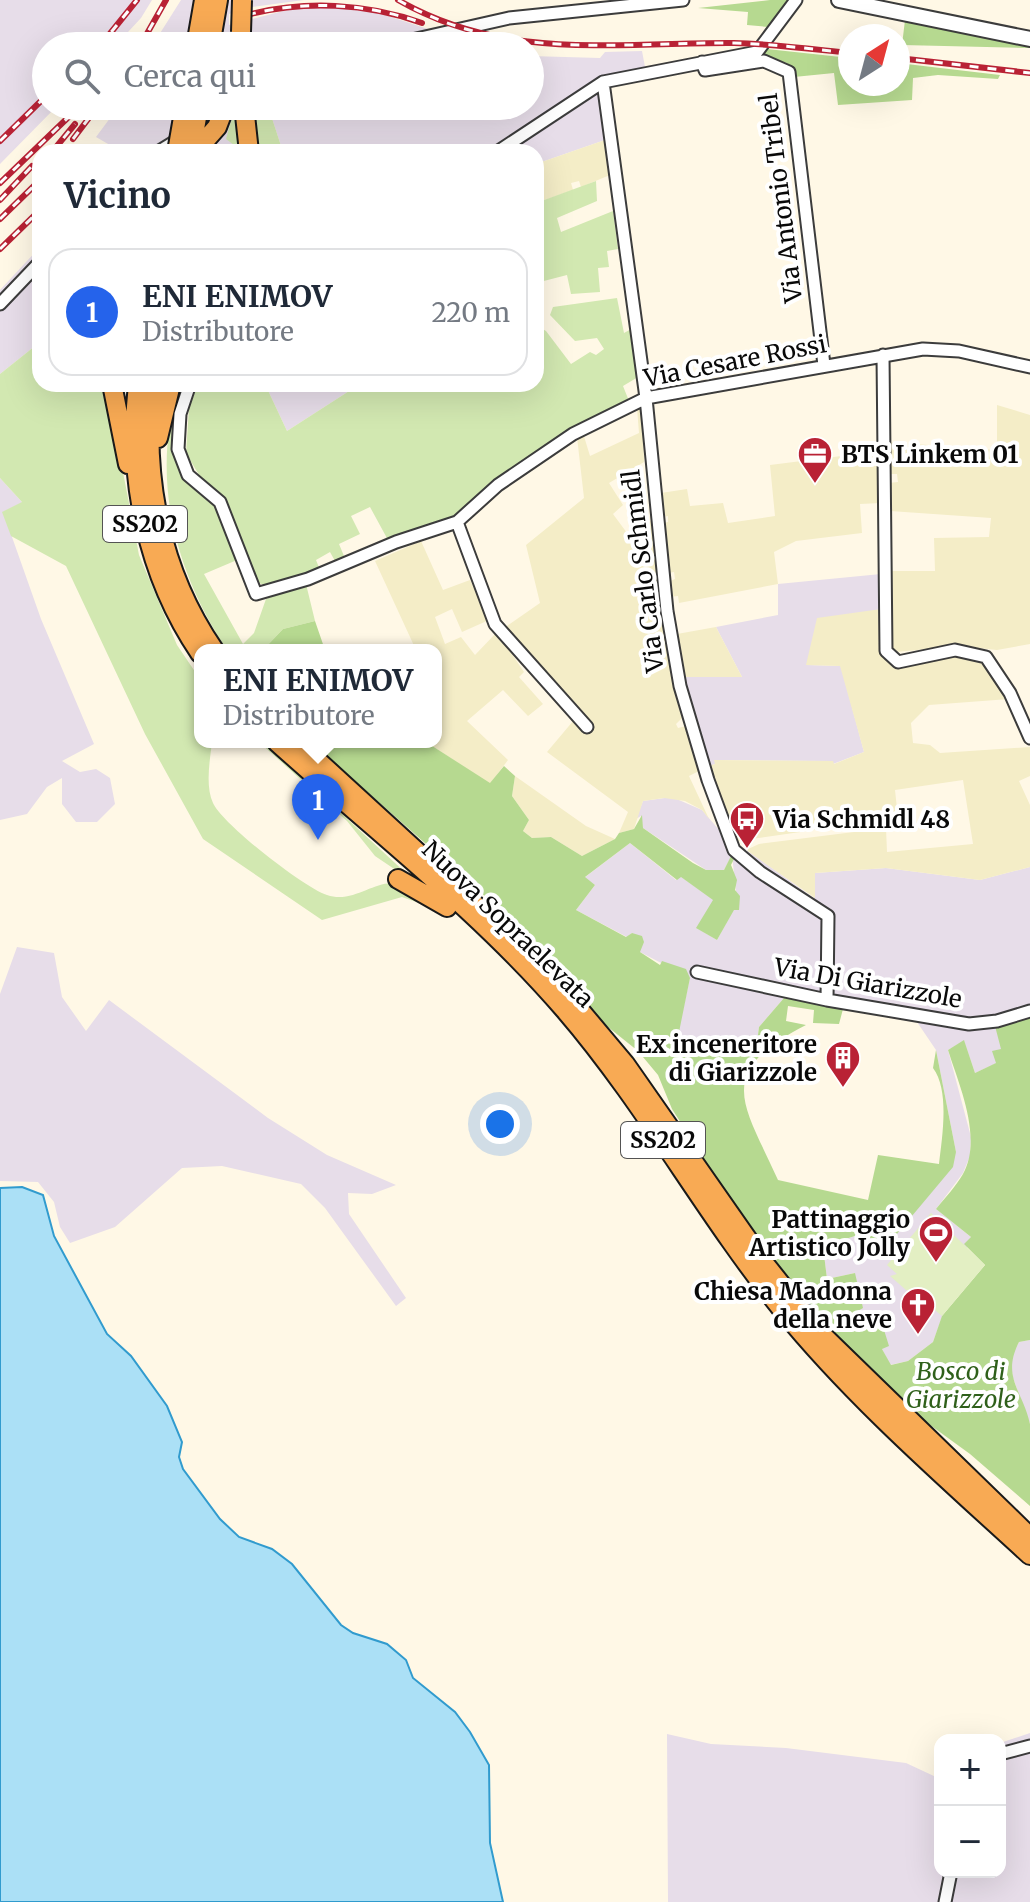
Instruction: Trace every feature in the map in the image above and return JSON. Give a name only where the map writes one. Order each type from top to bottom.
[{"type":"highway","points":[[198,32],[204,0]]},
{"type":"highway","points":[[212,32],[218,0]]},
{"type":"highway","points":[[240,32],[242,0]]},
{"type":"highway","points":[[178,144],[183,120]]},
{"type":"highway","points":[[194,144],[197,120]]},
{"type":"highway","points":[[201,144],[220,120]]},
{"type":"highway","points":[[246,120],[248,144]]},
{"type":"highway","points":[[114,392],[146,531]]},
{"type":"highway","name":"SS202","points":[[138,392],[135,447],[146,531],[173,605],[195,644]]},
{"type":"highway","name":"SS202","points":[[152,392],[148,450],[151,485],[171,568],[193,617],[210,644]]},
{"type":"highway","points":[[169,392],[157,440],[159,484],[171,568]]},
{"type":"highway","points":[[173,605],[175,626],[194,659]]},
{"type":"highway","name":"Nuova Sopraelevata","points":[[284,748],[537,979],[614,1071],[754,1272],[807,1338],[1027,1548]]},
{"type":"highway","name":"Nuova Sopraelevata","points":[[304,748],[509,933],[573,999],[625,1064],[791,1299],[1027,1548]]},
{"type":"highway","points":[[398,879],[443,903],[493,949],[537,979]]},
{"type":"highway","points":[[879,1394],[1030,1526]]},
{"type":"street","points":[[447,32],[509,18],[683,0]]},
{"type":"street","points":[[509,144],[603,82],[757,52],[796,0]]},
{"type":"street","points":[[839,0],[1030,39]]},
{"type":"street","name":"Via Antonio Tribel","points":[[702,62],[705,70],[769,61],[789,72],[824,365]]},
{"type":"street","name":"Via Carlo Schmidl","points":[[603,82],[646,398],[667,611],[680,686],[731,842],[740,858],[828,916],[827,1000]]},
{"type":"street","points":[[171,144],[212,120]]},
{"type":"street","points":[[0,304],[32,270]]},
{"type":"street","name":"Via Cesare Rossi","points":[[188,392],[178,429],[183,467],[220,502],[256,594],[308,579],[457,522],[508,478],[573,434],[646,398],[883,355],[941,349],[1030,367]]},
{"type":"street","points":[[883,355],[886,651],[898,662],[955,650],[986,657],[1010,693],[1030,738]]},
{"type":"street","points":[[457,522],[495,624],[587,727]]},
{"type":"street","name":"Via Di Giarizzole","points":[[697,972],[827,1000],[969,1024],[997,1021],[1030,1011]]},
{"type":"street","points":[[1006,1752],[1030,1746]]},
{"type":"street","points":[[945,1902],[950,1878]]},
{"type":"shaded area","points":[[0,0],[152,0],[128,32],[32,32],[32,120],[43,120],[0,164]]},
{"type":"shaded area","points":[[181,0],[304,0],[252,7],[229,14],[229,25],[291,9],[328,5],[376,12],[437,32],[161,32]]},
{"type":"shaded area","points":[[642,51],[645,67],[598,79],[605,140],[544,161],[544,144],[280,144],[273,120],[544,120],[544,56],[600,58],[605,52]]},
{"type":"shaded area","points":[[109,120],[248,120],[244,144],[108,144],[96,137]]},
{"type":"shaded area","points":[[605,140],[610,175],[581,187],[579,181],[571,183],[573,190],[544,200],[544,161]]},
{"type":"shaded area","points":[[32,256],[32,348],[0,374],[0,290]]},
{"type":"shaded area","points":[[269,392],[348,392],[287,431]]},
{"type":"shaded area","points":[[997,405],[1030,415],[1030,644],[997,650],[959,646],[896,652],[891,648],[892,571],[935,571],[934,538],[989,537],[991,518],[890,511],[888,483],[898,482],[897,474],[887,474],[887,442],[997,450]]},
{"type":"shaded area","points":[[637,408],[642,408],[644,462],[609,483],[623,505],[613,514],[630,537],[654,518],[675,688],[683,717],[676,724],[678,728],[686,726],[699,771],[689,776],[709,819],[702,810],[685,801],[664,798],[643,801],[634,829],[619,833],[628,812],[547,752],[579,714],[504,628],[540,603],[526,545],[584,498],[577,437],[583,433],[590,456],[639,433]]},
{"type":"shaded area","points":[[881,451],[881,503],[860,504],[862,533],[796,541],[774,552],[778,584],[679,603],[678,596],[669,597],[670,581],[675,579],[674,572],[668,573],[664,523],[668,522],[668,516],[663,517],[661,493],[687,489],[690,506],[723,503],[728,523],[775,516],[770,465]]},
{"type":"shaded area","points":[[0,478],[22,502],[12,537],[41,619],[94,744],[62,761],[80,772],[96,769],[110,778],[115,804],[97,822],[76,822],[62,804],[62,778],[47,787],[27,814],[0,820]]},
{"type":"shaded area","points":[[421,541],[443,590],[470,580],[489,620],[462,632],[452,609],[435,617],[445,644],[461,637],[475,655],[497,632],[524,672],[519,677],[543,704],[528,716],[503,690],[467,721],[508,760],[490,784],[435,748],[442,748],[442,644],[413,644],[375,561]]},
{"type":"shaded area","points":[[881,574],[881,609],[807,665],[841,666],[864,752],[833,764],[832,761],[715,760],[715,764],[709,766],[684,677],[742,677],[716,627],[778,615],[778,584]]},
{"type":"shaded area","points":[[881,609],[884,656],[893,668],[941,658],[970,656],[985,662],[1009,699],[929,705],[911,723],[913,743],[930,745],[940,753],[1030,747],[1030,776],[1019,781],[1030,805],[1030,867],[980,880],[886,868],[815,873],[815,898],[746,850],[759,844],[886,828],[887,852],[973,844],[963,780],[895,790],[898,818],[737,841],[709,766],[715,764],[714,760],[833,761],[834,764],[864,752],[840,666],[806,665],[817,618]]},
{"type":"shaded area","points":[[716,627],[742,677],[684,677],[677,634]]},
{"type":"shaded area","points":[[515,776],[586,826],[615,839],[582,856],[551,837],[532,838],[523,831],[529,820],[512,796]]},
{"type":"shaded area","points":[[672,797],[702,810],[720,831],[814,898],[815,873],[886,868],[980,880],[1030,867],[1030,1016],[1001,1050],[997,1063],[975,1073],[964,1041],[948,1050],[971,1137],[970,1156],[963,1173],[936,1209],[971,1237],[933,1342],[908,1361],[890,1365],[882,1349],[880,1318],[858,1330],[851,1314],[855,1273],[827,1279],[823,1246],[855,1236],[891,1241],[956,1152],[936,1050],[917,1022],[784,998],[759,1027],[756,1050],[708,1046],[677,1037],[690,978],[640,952],[632,933],[627,937],[576,910],[595,885],[584,878],[630,843],[676,880],[680,876],[714,900],[697,928],[717,940],[734,909],[738,910],[732,855],[724,870],[706,870],[643,828],[641,816],[636,819],[643,801]]},
{"type":"shaded area","points":[[17,947],[54,953],[62,997],[86,1031],[109,1000],[268,1118],[327,1155],[396,1185],[372,1194],[348,1193],[349,1214],[406,1298],[396,1306],[325,1208],[301,1184],[222,1166],[182,1168],[115,1227],[70,1243],[60,1227],[54,1202],[38,1182],[0,1181],[0,994]]},
{"type":"shaded area","points":[[1030,1340],[1030,1424],[1013,1378],[1010,1359],[1019,1342]]},
{"type":"shaded area","points":[[1030,1733],[1030,1902],[668,1902],[667,1734],[711,1744],[786,1748],[906,1763],[934,1776],[934,1878],[1006,1878],[1006,1741]]},
{"type":"green space","points":[[788,0],[768,27],[747,25],[748,12],[698,8]]},
{"type":"green space","points":[[905,20],[1030,45],[1030,48],[910,45],[910,24],[905,24]]},
{"type":"green space","points":[[767,49],[838,57],[838,96],[910,96],[910,64],[1000,75],[998,79],[938,75],[913,78],[912,100],[838,105],[834,73],[794,77],[787,63],[761,56]]},
{"type":"green space","points":[[273,120],[280,144],[233,144],[226,139],[231,121]]},
{"type":"green space","points":[[596,181],[597,201],[557,218],[561,232],[613,211],[618,249],[607,251],[609,267],[598,268],[600,292],[571,294],[567,275],[544,281],[544,200]]},
{"type":"green space","points":[[617,298],[624,333],[633,328],[638,377],[623,386],[629,401],[569,430],[491,484],[457,515],[388,540],[370,507],[351,516],[360,534],[339,544],[344,556],[335,561],[330,552],[316,560],[320,570],[287,584],[270,586],[254,580],[226,504],[199,475],[186,453],[189,408],[195,392],[269,392],[287,431],[348,392],[544,392],[544,330],[571,364],[590,352],[596,355],[604,349],[597,338],[575,341],[550,315],[553,307]]},
{"type":"green space","points":[[32,348],[32,392],[108,392],[139,555],[177,645],[194,670],[194,748],[211,748],[209,789],[220,813],[265,854],[301,881],[327,895],[348,896],[394,883],[407,888],[433,908],[402,897],[322,920],[203,839],[145,734],[66,566],[11,536],[2,512],[22,502],[0,478],[0,374]]},
{"type":"green space","points":[[178,392],[184,392],[173,430],[174,454],[181,475],[215,504],[237,560],[204,574],[243,644],[223,644],[193,588],[181,556],[172,522],[168,488],[167,453]]},
{"type":"green space","points":[[306,584],[315,621],[283,629],[269,644],[243,644],[254,633],[266,599]]},
{"type":"green space","points":[[315,621],[323,644],[269,644],[283,629]]},
{"type":"green space","points":[[266,748],[270,748],[421,887],[375,856],[347,821]]},
{"type":"green space","name":"Bosco di Giarizzole","points":[[318,748],[435,748],[490,783],[504,766],[515,776],[512,796],[529,820],[523,831],[532,838],[551,837],[582,856],[615,839],[619,833],[634,829],[642,815],[643,828],[706,870],[724,870],[732,854],[735,857],[731,865],[737,880],[735,890],[740,896],[739,910],[734,910],[717,940],[696,928],[713,900],[681,877],[677,880],[630,843],[585,877],[595,885],[576,910],[626,937],[632,933],[642,936],[644,942],[640,952],[660,965],[662,961],[686,969],[690,978],[678,1037],[708,1046],[756,1050],[759,1027],[784,998],[843,1009],[839,1024],[813,1023],[814,1010],[788,1006],[786,1021],[806,1025],[757,1058],[747,1075],[744,1091],[747,1109],[778,1180],[868,1200],[878,1155],[939,1164],[943,1101],[942,1089],[933,1068],[936,1050],[956,1152],[953,1167],[891,1241],[855,1236],[823,1246],[827,1279],[855,1273],[863,1308],[851,1315],[859,1330],[880,1317],[889,1346],[882,1349],[891,1365],[908,1361],[933,1342],[942,1316],[985,1265],[964,1244],[971,1237],[936,1209],[963,1174],[971,1144],[963,1095],[948,1050],[964,1040],[975,1073],[996,1063],[992,1051],[1001,1049],[995,1026],[1030,1016],[1030,1340],[1019,1342],[1012,1365],[1015,1384],[1030,1424],[1030,1506],[970,1454],[915,1414],[843,1346],[755,1238],[672,1109],[658,1075],[638,1051],[603,1023],[552,961],[496,906]]},
{"type":"green space","name":"Pattinaggio Artistico Jolly","points":[[931,1213],[985,1265],[942,1316],[918,1296],[917,1291],[906,1290],[890,1276],[897,1274],[887,1265]]},
{"type":"water","points":[[22,1187],[43,1195],[54,1236],[107,1334],[131,1356],[167,1406],[182,1442],[179,1457],[183,1469],[220,1519],[239,1537],[272,1549],[292,1564],[341,1625],[353,1633],[387,1644],[406,1660],[413,1678],[455,1712],[470,1732],[489,1765],[490,1843],[503,1902],[0,1902],[0,1188]]},
{"type":"railway","points":[[111,32],[137,0]]},
{"type":"railway","points":[[148,32],[166,0]]},
{"type":"railway","points":[[398,0],[439,20],[476,32]]},
{"type":"railway","points":[[247,15],[291,7],[335,6],[379,11],[422,23]]},
{"type":"railway","points":[[544,43],[734,43],[838,52]]},
{"type":"railway","points":[[910,59],[1030,73]]},
{"type":"railway","points":[[0,141],[32,110]]},
{"type":"railway","points":[[41,144],[65,120]]},
{"type":"railway","points":[[73,139],[87,120]]},
{"type":"railway","points":[[59,144],[75,124]]},
{"type":"railway","points":[[0,183],[32,152]]},
{"type":"railway","points":[[0,200],[32,166]]},
{"type":"railway","points":[[0,219],[32,188]]},
{"type":"railway","points":[[0,249],[32,218]]},
{"type":"place","name":"BTS Linkem 01","points":[[815,485]]},
{"type":"place","name":"ENI ENIMOV","points":[[318,840]]},
{"type":"place","name":"Via Schmidl 48","points":[[747,850]]},
{"type":"place","name":"Ex inceneritore di Giarizzole","points":[[843,1089]]},
{"type":"place","name":"Pattinaggio Artistico Jolly","points":[[936,1264]]},
{"type":"place","name":"Chiesa Madonna della neve","points":[[918,1336]]}]
